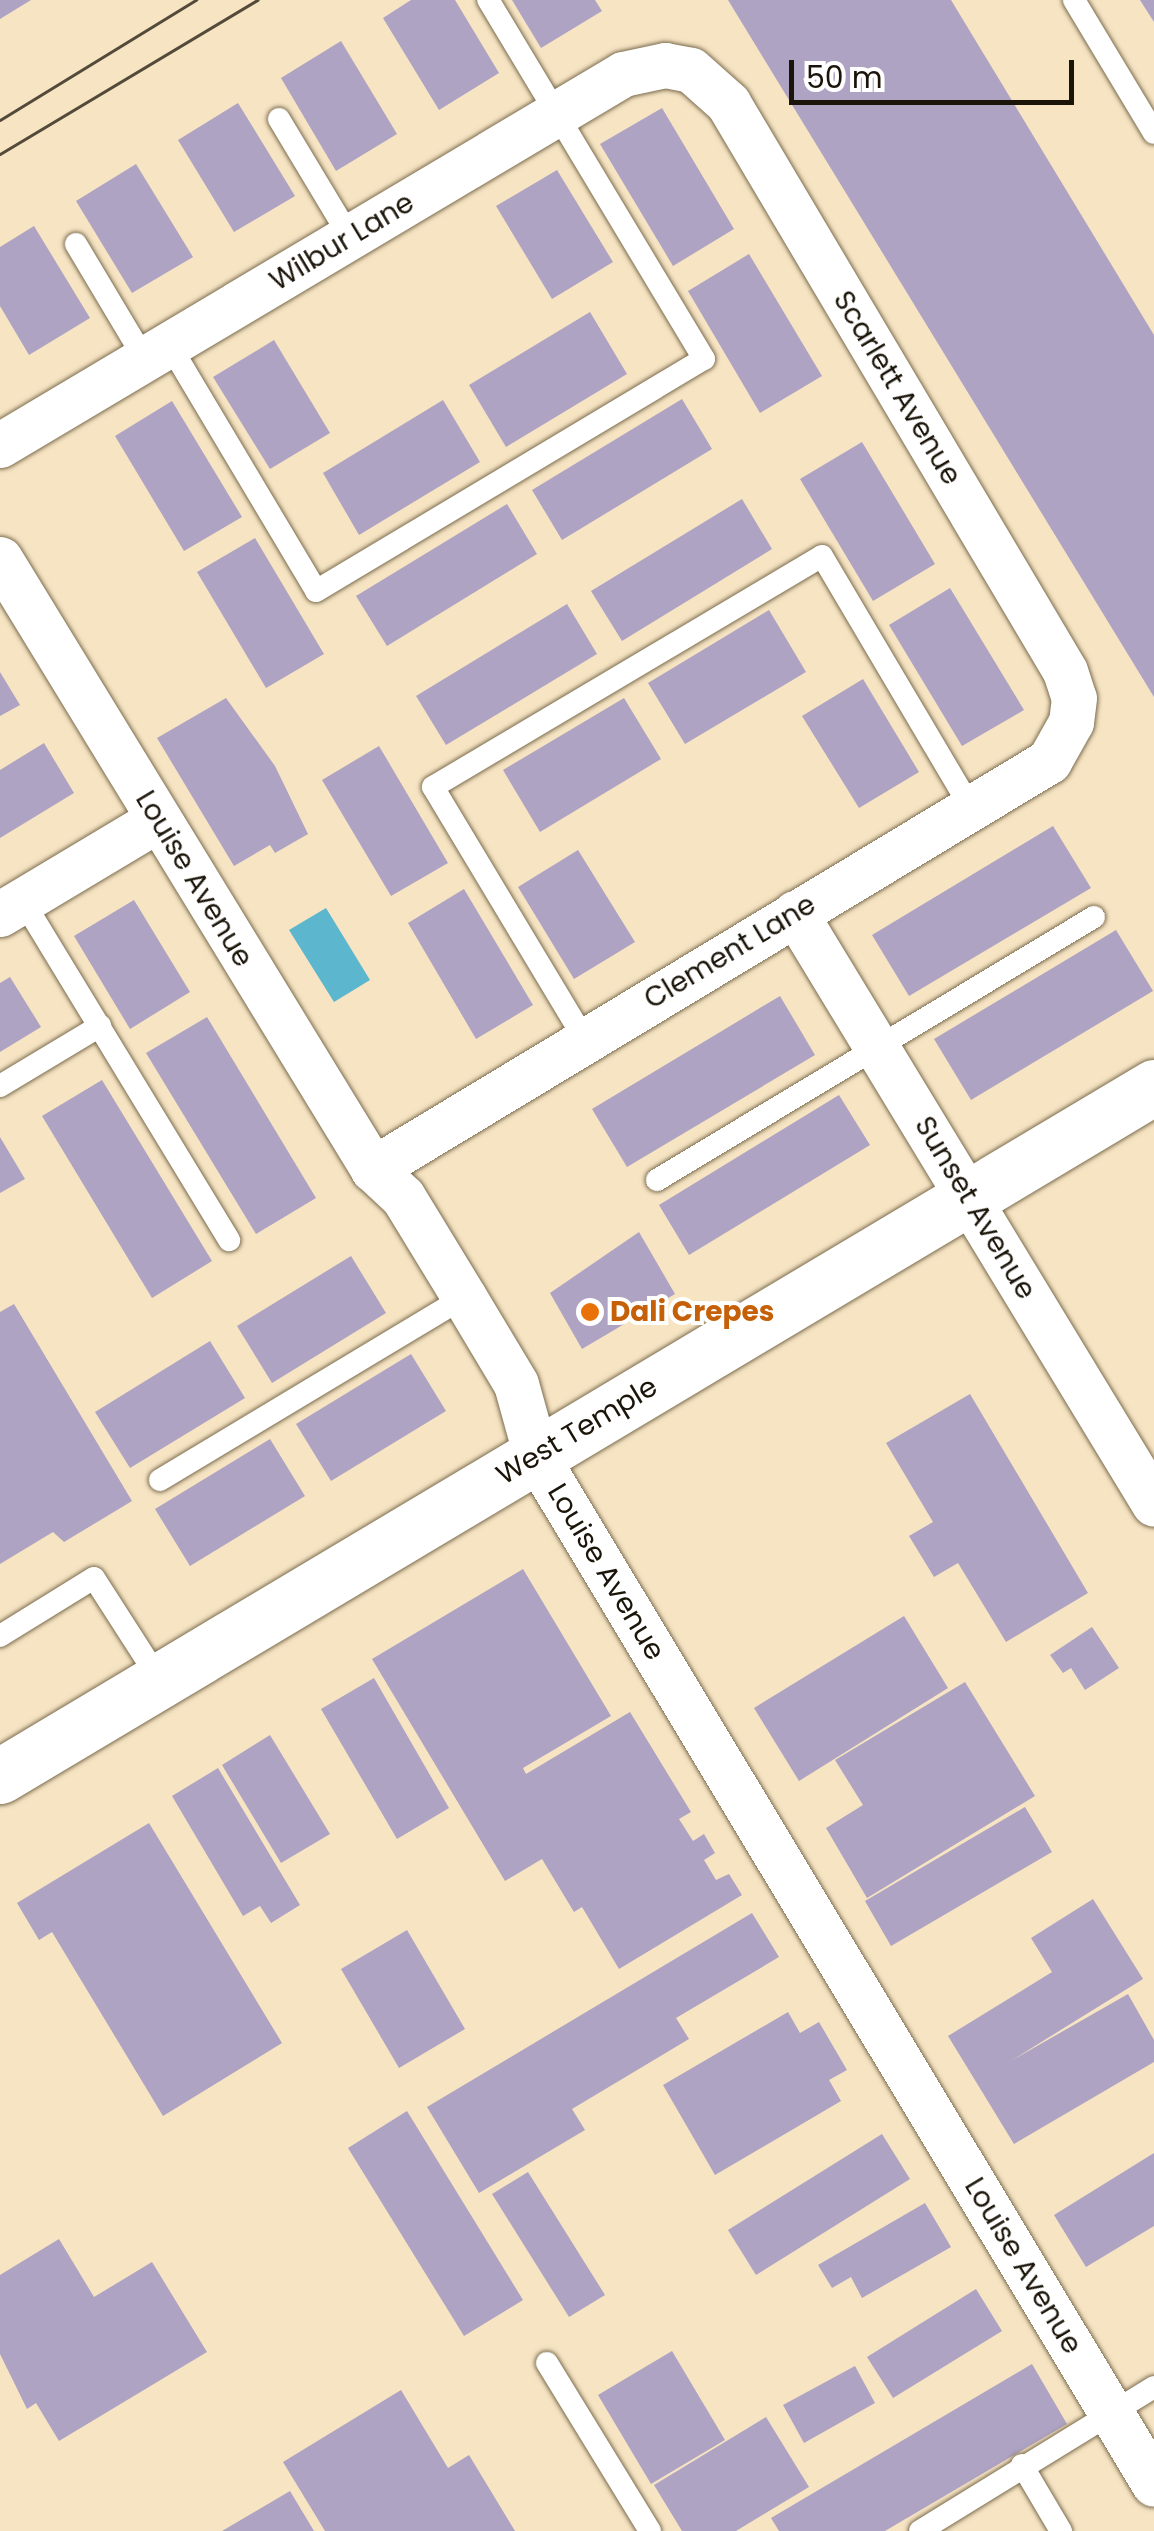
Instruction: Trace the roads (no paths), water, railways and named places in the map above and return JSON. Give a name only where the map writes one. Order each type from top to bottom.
[{"type":"street","name":"Wilbur Lane","points":[[0,445],[556,113],[646,66],[691,70]]},
{"type":"street","name":"Scarlett Avenue","points":[[691,70],[728,104],[1065,671],[1074,698],[1071,722]]},
{"type":"street","name":"Louise Avenue","points":[[0,559],[373,1169],[403,1197],[464,1297],[516,1384],[536,1456],[1154,2484]]},
{"type":"street","name":"Clement Lane","points":[[373,1169],[1049,760],[1065,742],[1071,722]]},
{"type":"street","points":[[12,908],[157,820]]},
{"type":"street","name":"Sunset Avenue","points":[[795,913],[1154,1504]]},
{"type":"street","name":"West Temple","points":[[0,1776],[1154,1087]]},
{"type":"lane","points":[[76,244],[156,351],[316,591],[333,581],[704,359],[488,0]]},
{"type":"lane","points":[[1074,0],[1154,133]]},
{"type":"lane","points":[[279,120],[350,237]]},
{"type":"lane","points":[[585,1040],[433,787],[822,556],[970,808]]},
{"type":"lane","points":[[12,908],[100,1026],[229,1240]]},
{"type":"lane","points":[[658,1180],[1094,917]]},
{"type":"lane","points":[[0,1086],[100,1026]]},
{"type":"lane","points":[[160,1480],[464,1297]]},
{"type":"lane","points":[[0,1636],[94,1578],[160,1680]]},
{"type":"lane","points":[[547,2362],[650,2531]]},
{"type":"lane","points":[[920,2531],[1154,2387]]},
{"type":"lane","points":[[1022,2465],[1061,2531]]},
{"type":"water","points":[[326,908],[370,980],[334,1002],[289,930]]},
{"type":"tram line","points":[[0,120],[196,0]]},
{"type":"tram line","points":[[0,154],[257,0]]},
{"type":"place","name":"Dali Crepes","points":[[590,1312]]}]
